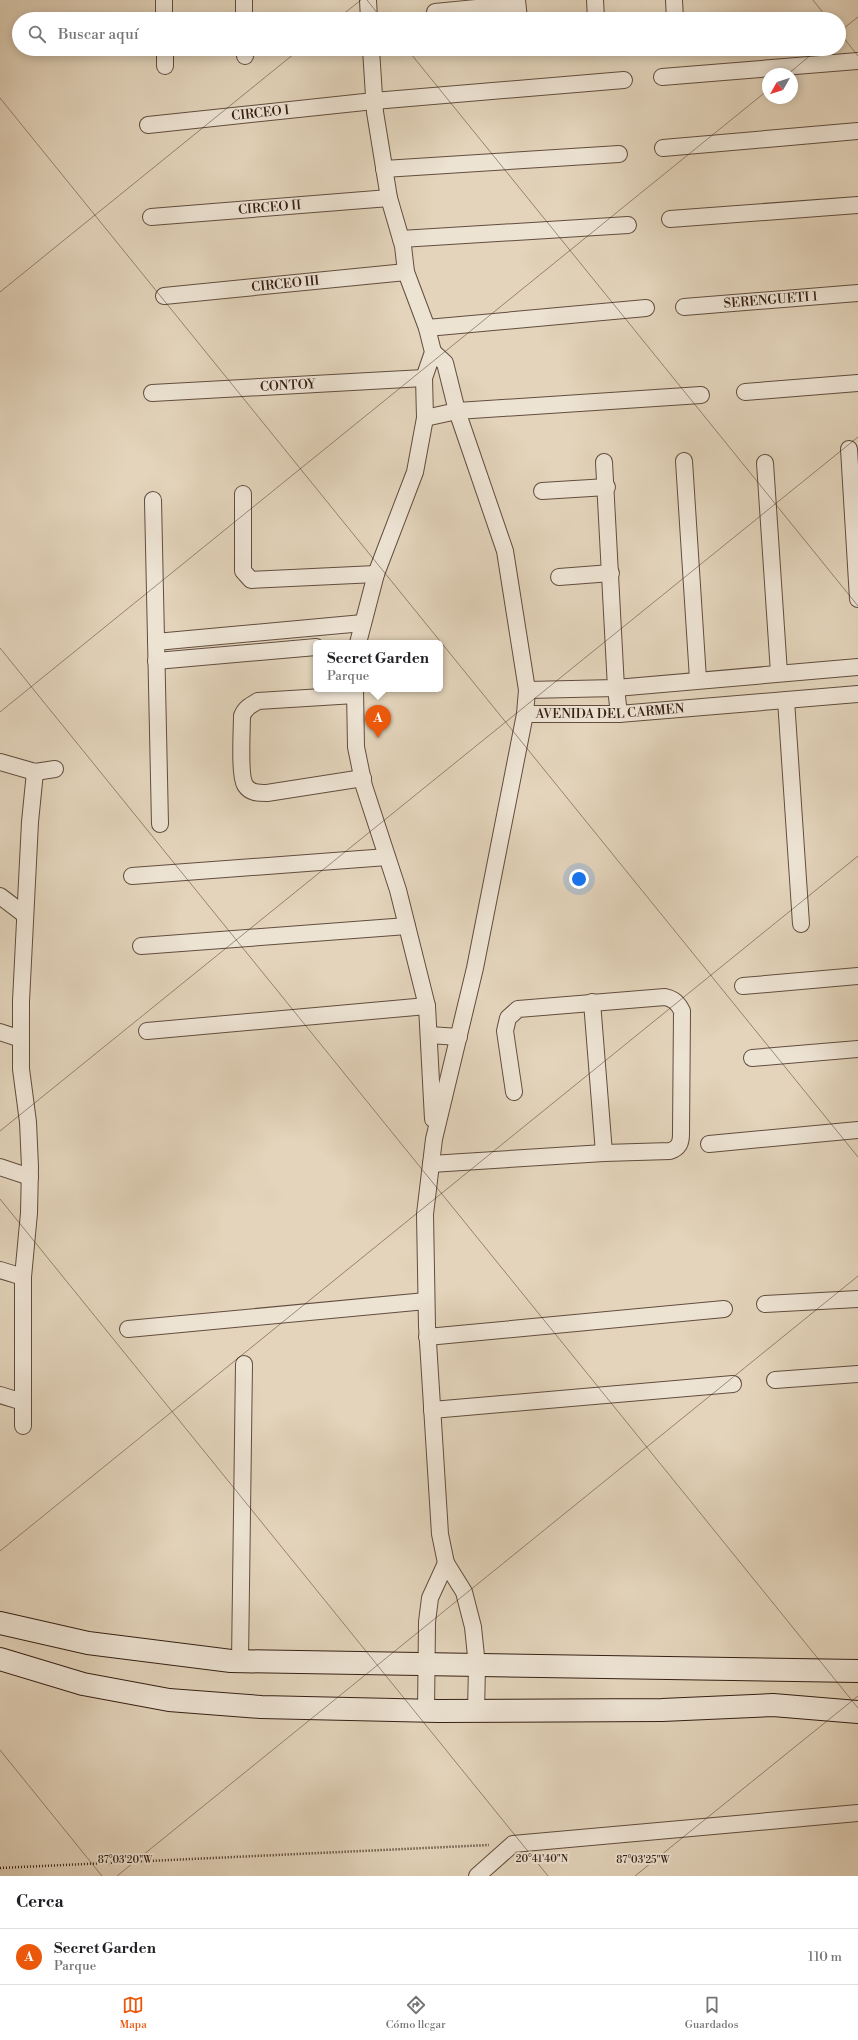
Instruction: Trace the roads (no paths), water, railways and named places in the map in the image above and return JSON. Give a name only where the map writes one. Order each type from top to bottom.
[{"type":"main road","points":[[0,1623],[88,1643],[240,1661],[858,1671]]},
{"type":"main road","points":[[0,1659],[83,1684],[169,1700],[261,1707],[476,1711],[662,1710],[773,1705],[858,1712]]},
{"type":"street","points":[[164,0],[164,12]]},
{"type":"street","points":[[244,0],[244,12]]},
{"type":"street","points":[[368,0],[369,12]]},
{"type":"street","points":[[595,0],[596,12]]},
{"type":"street","points":[[674,0],[675,12]]},
{"type":"street","points":[[434,12],[518,8]]},
{"type":"street","points":[[165,56],[165,66]]},
{"type":"street","points":[[359,640],[376,574],[415,472],[425,418],[424,378],[433,352],[427,328],[406,272],[401,239],[389,198],[374,101],[371,56]]},
{"type":"street","points":[[662,77],[858,61]]},
{"type":"street","name":"CIRCEO I","points":[[148,124],[374,101],[624,80]]},
{"type":"street","points":[[663,148],[858,131]]},
{"type":"street","points":[[384,169],[619,154]]},
{"type":"street","name":"CIRCEO II","points":[[151,217],[389,198]]},
{"type":"street","points":[[670,219],[858,205]]},
{"type":"street","points":[[401,239],[628,225]]},
{"type":"street","name":"CIRCEO III","points":[[164,296],[406,272]]},
{"type":"street","name":"SERENGUETI 1","points":[[684,308],[858,293]]},
{"type":"street","points":[[427,328],[646,308]]},
{"type":"street","points":[[433,352],[446,363],[457,411],[505,551],[527,690]]},
{"type":"street","name":"CONTOY","points":[[152,393],[424,378]]},
{"type":"street","points":[[745,392],[858,383]]},
{"type":"street","points":[[425,418],[457,411],[700,395]]},
{"type":"street","points":[[849,449],[858,598]]},
{"type":"street","points":[[684,461],[698,680]]},
{"type":"street","points":[[604,462],[607,487],[616,688],[619,714]]},
{"type":"street","points":[[765,463],[779,673]]},
{"type":"street","points":[[542,491],[607,487]]},
{"type":"street","points":[[243,494],[242,571],[251,580],[376,574]]},
{"type":"street","points":[[153,500],[160,824]]},
{"type":"street","points":[[559,576],[611,573]]},
{"type":"street","points":[[156,642],[363,623]]},
{"type":"street","points":[[156,661],[313,647]]},
{"type":"street","name":"AVENIDA DEL CARMEN","points":[[858,667],[616,688],[527,690],[525,714],[619,714],[858,694]]},
{"type":"street","points":[[363,778],[267,793],[256,793],[249,789],[243,778],[242,716],[245,710],[258,701],[355,692],[356,747],[363,778],[407,926],[427,1006],[434,1139]]},
{"type":"street","points":[[786,700],[801,924]]},
{"type":"street","points":[[476,1711],[477,1666],[474,1627],[464,1592],[446,1563],[440,1534],[427,1337],[425,1214],[434,1139],[475,968],[525,714]]},
{"type":"street","points":[[0,762],[35,772],[55,770]]},
{"type":"street","points":[[23,1426],[24,1278],[30,1177],[28,1122],[21,1069],[21,1039],[25,915],[30,822],[35,772]]},
{"type":"street","points":[[132,876],[387,857]]},
{"type":"street","points":[[0,896],[25,915]]},
{"type":"street","points":[[141,946],[407,926]]},
{"type":"street","points":[[744,986],[858,976]]},
{"type":"street","points":[[431,1164],[604,1153],[670,1151],[679,1146],[681,1134],[682,1011],[677,1002],[665,997],[518,1009],[510,1014],[505,1031],[514,1092]]},
{"type":"street","points":[[592,1002],[604,1153]]},
{"type":"street","points":[[147,1031],[427,1006]]},
{"type":"street","points":[[0,1032],[21,1039]]},
{"type":"street","points":[[429,1035],[459,1036]]},
{"type":"street","points":[[752,1058],[858,1049]]},
{"type":"street","points":[[709,1144],[858,1130]]},
{"type":"street","points":[[0,1167],[30,1177]]},
{"type":"street","points":[[0,1270],[24,1278]]},
{"type":"street","points":[[765,1304],[858,1299]]},
{"type":"street","points":[[128,1329],[426,1301]]},
{"type":"street","points":[[427,1337],[724,1309]]},
{"type":"street","points":[[240,1661],[244,1364]]},
{"type":"street","points":[[775,1380],[858,1374]]},
{"type":"street","points":[[432,1410],[733,1384]]},
{"type":"street","points":[[0,1395],[23,1402]]},
{"type":"street","points":[[426,1711],[427,1622],[430,1598],[446,1563]]},
{"type":"street","points":[[477,1876],[513,1844],[858,1813]]},
{"type":"place","name":"Secret Garden","points":[[378,738]]}]
